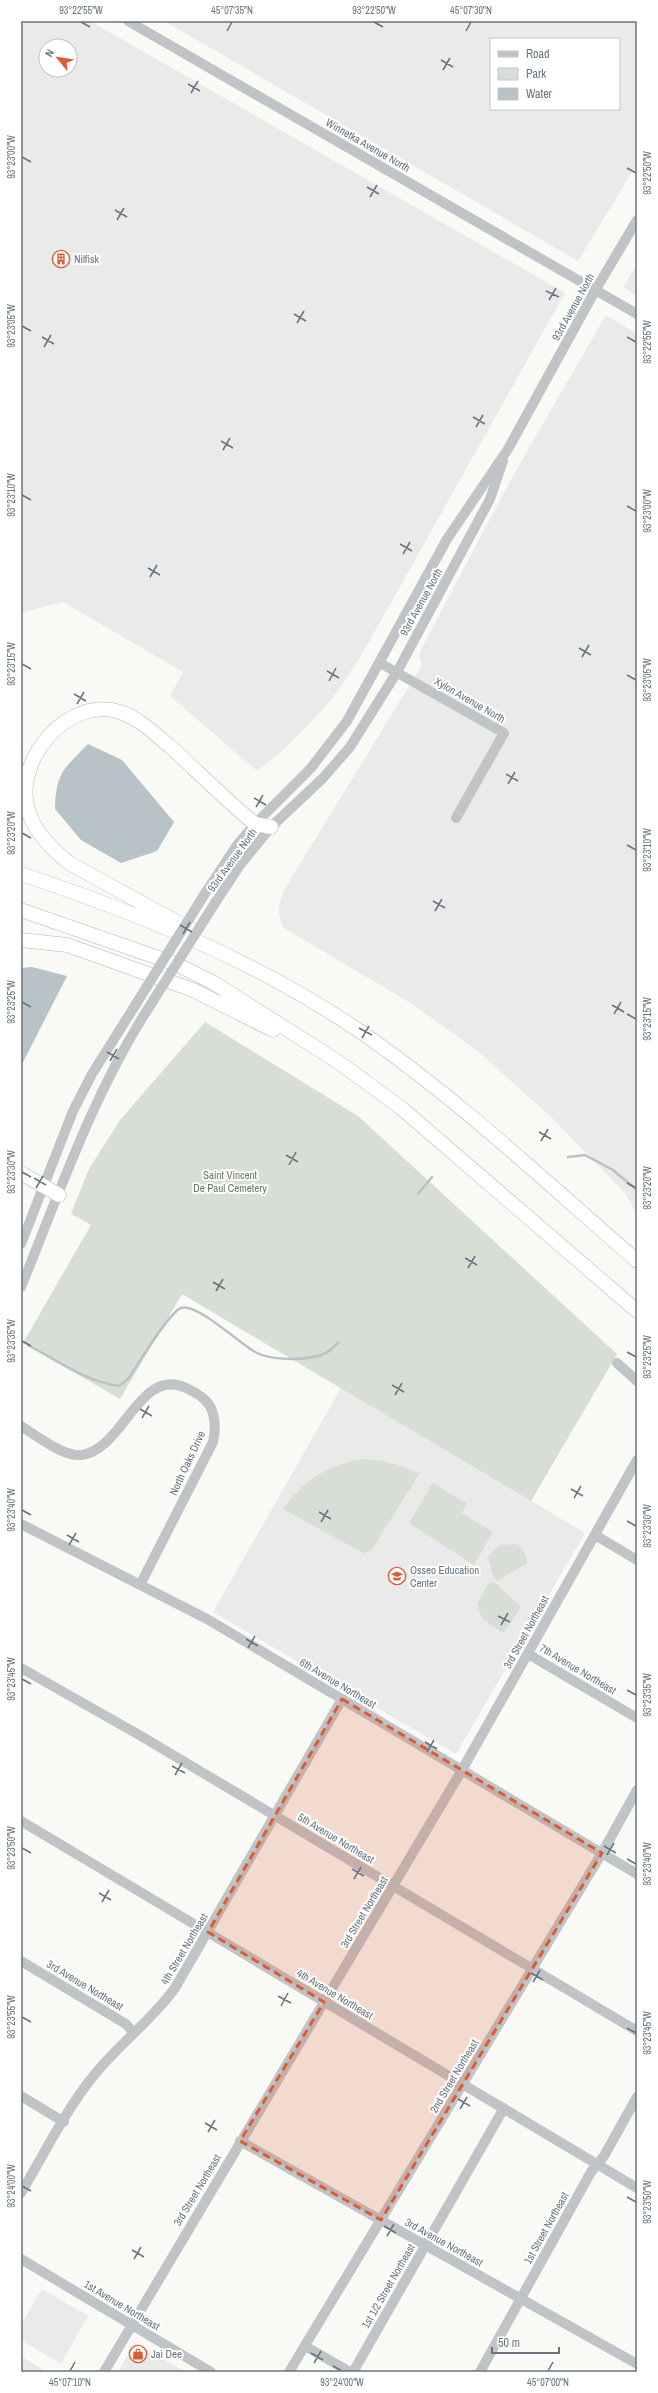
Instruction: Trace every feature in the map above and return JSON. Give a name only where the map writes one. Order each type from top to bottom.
[{"type":"highway","points":[[228,955],[182,923],[83,871],[52,848],[35,826],[27,806],[25,785],[31,764],[43,742],[64,722],[103,709],[119,712],[137,720],[255,824],[271,827]]},
{"type":"highway","points":[[21,874],[149,919],[228,955],[294,991],[355,1028],[421,1076],[637,1261]]},
{"type":"highway","points":[[21,910],[176,964],[214,983],[337,1061],[400,1107],[637,1311]]},
{"type":"highway","points":[[21,940],[67,945],[193,990],[337,1061]]},
{"type":"highway","points":[[21,1173],[59,1195]]},
{"type":"street","name":"Winnetka Avenue North","points":[[128,21],[596,289],[637,314]]},
{"type":"street","name":"93rd Avenue North","points":[[21,1244],[73,1111],[86,1087],[230,854],[255,824],[311,768],[347,721],[447,539],[508,448],[596,289],[637,220]]},
{"type":"street","name":"93rd Avenue North","points":[[21,1287],[112,1071],[146,1012],[240,865],[271,827],[323,778],[350,747],[397,672],[490,499],[508,448]]},
{"type":"street","name":"Xylon Avenue North","points":[[380,662],[504,733],[456,818]]},
{"type":"street","points":[[617,1363],[637,1381]]},
{"type":"street","name":"North Oaks Drive","points":[[21,1426],[61,1450],[70,1454],[81,1455],[101,1447],[109,1440],[144,1397],[161,1386],[181,1386],[201,1396],[208,1403],[216,1422],[212,1442],[140,1585]]},
{"type":"street","name":"3rd Street Northeast","points":[[104,2372],[462,1770],[637,1460]]},
{"type":"street","name":"6th Avenue Northeast","points":[[21,1524],[207,1619],[637,1874]]},
{"type":"street","points":[[595,1535],[637,1560]]},
{"type":"street","name":"7th Avenue Northeast","points":[[528,1654],[637,1718]]},
{"type":"street","name":"5th Avenue Northeast","points":[[21,1668],[275,1815],[637,2031]]},
{"type":"street","name":"4th Street Northeast","points":[[21,2193],[94,2074],[163,2005],[208,1932],[342,1698]]},
{"type":"street","name":"2nd Street Northeast","points":[[289,2372],[602,1853],[637,1790]]},
{"type":"street","name":"4th Avenue Northeast","points":[[21,1821],[637,2188]]},
{"type":"street","name":"3rd Avenue Northeast","points":[[21,1961],[126,2024],[134,2033]]},
{"type":"street","points":[[21,2096],[64,2122]]},
{"type":"street","name":"1st Street Northeast","points":[[480,2372],[597,2164],[637,2097]]},
{"type":"street","name":"1st 1/2 Street Northeast","points":[[353,2372],[504,2108]]},
{"type":"street","name":"3rd Avenue Northeast","points":[[240,2141],[637,2364]]},
{"type":"street","name":"1st Avenue Northeast","points":[[21,2259],[210,2372]]},
{"type":"street","points":[[305,2346],[350,2372]]},
{"type":"highlighted area","points":[[342,1699],[602,1853],[381,2220],[240,2141],[324,2002],[208,1932]]},
{"type":"shaded area","points":[[21,21],[90,21],[565,293],[361,656],[332,699],[284,749],[257,771],[170,696],[183,672],[63,602],[27,611],[21,614]]},
{"type":"shaded area","points":[[164,21],[637,21],[637,164],[578,261]]},
{"type":"shaded area","points":[[637,264],[637,296],[623,287]]},
{"type":"shaded area","points":[[606,315],[637,334],[637,1214],[625,1193],[552,1118],[480,1053],[409,1002],[283,927],[279,916],[279,906],[284,890],[422,665],[419,656],[422,647],[514,474]]},
{"type":"shaded area","name":"Osseo Education Center","points":[[341,1388],[585,1533],[456,1754],[213,1612]]},
{"type":"shaded area","points":[[42,2289],[88,2316],[61,2364],[21,2340],[21,2325]]},
{"type":"shaded area","points":[[135,2343],[185,2372],[118,2372]]},
{"type":"shaded area","points":[[21,2356],[47,2372],[21,2372]]},
{"type":"green space","name":"Saint Vincent De Paul Cemetery","points":[[205,1022],[358,1116],[617,1354],[531,1501],[182,1294],[120,1399],[23,1343],[91,1225],[71,1214],[89,1169],[120,1120]]},
{"type":"green space","points":[[362,1459],[392,1463],[419,1474],[371,1551],[363,1553],[283,1509],[299,1490],[317,1475],[338,1465]]},
{"type":"green space","points":[[433,1483],[467,1504],[462,1513],[493,1532],[474,1565],[409,1523]]},
{"type":"green space","points":[[518,1544],[525,1554],[527,1563],[497,1581],[492,1573],[488,1557],[499,1545]]},
{"type":"green space","points":[[494,1582],[521,1607],[504,1633],[482,1619],[477,1603],[489,1583]]},
{"type":"water","points":[[88,744],[122,760],[174,822],[157,851],[121,863],[81,840],[55,809],[57,787],[63,772]]},
{"type":"water","points":[[32,967],[67,976],[21,1066],[21,968]]},
{"type":"waterway","points":[[568,1157],[585,1155],[613,1170],[637,1190]]},
{"type":"waterway","points":[[418,1194],[432,1177]]},
{"type":"waterway","points":[[28,1345],[61,1364],[95,1380],[119,1386],[128,1379],[161,1329],[181,1308],[188,1308],[197,1311],[248,1348],[270,1357],[300,1359],[319,1356],[329,1351],[338,1343]]},
{"type":"place","name":"Nilfisk","points":[[61,259]]},
{"type":"place","name":"Osseo Education Center","points":[[397,1576]]},
{"type":"place","name":"Jai Dee","points":[[138,2354]]}]
